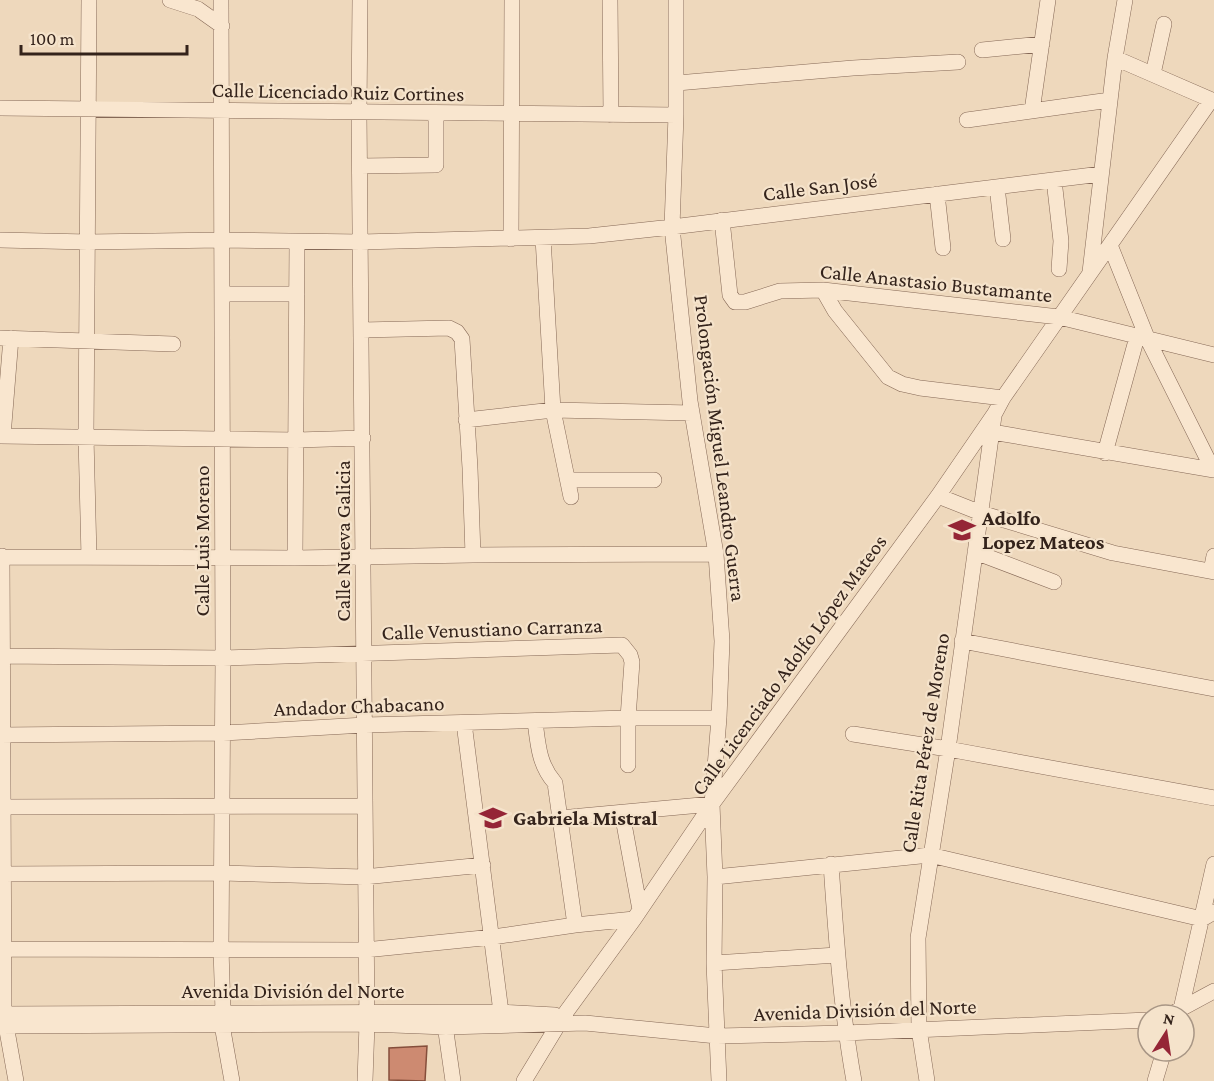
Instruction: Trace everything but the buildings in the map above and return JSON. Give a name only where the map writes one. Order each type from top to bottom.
[{"type":"street","points":[[89,0],[86,437],[89,557]]},
{"type":"street","points":[[170,0],[198,9],[222,26]]},
{"type":"street","name":"Calle Luis Moreno","points":[[222,0],[221,949],[222,1019],[232,1081]]},
{"type":"street","name":"Calle Nueva Galicia","points":[[360,0],[359,113],[365,655],[363,806],[365,1081]]},
{"type":"street","points":[[511,239],[512,0]]},
{"type":"street","points":[[610,0],[611,115]]},
{"type":"street","name":"Prolongación Miguel Leandro Guerra","points":[[676,0],[677,83],[672,227],[692,413],[716,554],[722,640],[712,804],[715,877],[714,963],[720,1081]]},
{"type":"street","points":[[1032,111],[1048,0]]},
{"type":"street","points":[[1089,275],[1115,58],[1125,0]]},
{"type":"street","points":[[1153,74],[1164,24]]},
{"type":"street","points":[[982,50],[1042,44]]},
{"type":"street","points":[[1115,58],[1213,101]]},
{"type":"street","points":[[677,83],[853,68],[958,62]]},
{"type":"street","points":[[967,120],[1110,100]]},
{"type":"street","name":"Calle Licenciado Adolfo López Mateos","points":[[527,1079],[562,1019],[637,915],[712,804],[938,496],[1059,317],[1213,101]]},
{"type":"street","name":"Calle Licenciado Ruiz Cortines","points":[[0,108],[676,115]]},
{"type":"street","points":[[360,166],[436,165],[436,114]]},
{"type":"street","name":"Calle San José","points":[[0,240],[361,242],[543,238],[672,227],[1101,174]]},
{"type":"street","points":[[1054,180],[1061,241],[1059,269]]},
{"type":"street","points":[[997,187],[1002,240]]},
{"type":"street","points":[[937,194],[943,248]]},
{"type":"street","name":"Calle Anastasio Bustamante","points":[[722,220],[730,295],[735,302],[745,302],[780,291],[822,290],[1059,317],[1214,355]]},
{"type":"street","points":[[543,238],[553,410],[571,497]]},
{"type":"street","points":[[295,558],[297,242]]},
{"type":"street","points":[[1110,245],[1143,338],[1213,470]]},
{"type":"street","points":[[822,290],[835,311],[888,377],[902,384],[920,388],[1003,398]]},
{"type":"street","points":[[222,294],[297,294]]},
{"type":"street","points":[[362,330],[449,328],[457,332],[462,339],[473,555]]},
{"type":"street","points":[[172,344],[5,338],[1,436],[297,440],[363,438]]},
{"type":"street","points":[[1105,453],[1143,338]]},
{"type":"street","points":[[466,420],[553,410],[692,413]]},
{"type":"street","name":"Calle Rita Pérez de Moreno","points":[[927,1081],[919,1029],[918,938],[948,749],[995,413]]},
{"type":"street","points":[[992,432],[1213,470]]},
{"type":"street","points":[[569,480],[654,480]]},
{"type":"street","points":[[938,496],[981,513],[1113,553],[1213,566]]},
{"type":"street","points":[[975,552],[1054,582]]},
{"type":"street","points":[[15,1081],[2,1020],[1,556],[295,558],[716,554]]},
{"type":"street","points":[[962,641],[1214,689]]},
{"type":"street","name":"Calle Venustiano Carranza","points":[[1,656],[223,658],[622,645],[630,655],[632,662],[628,718]]},
{"type":"street","points":[[628,718],[628,765]]},
{"type":"street","name":"Andador Chabacano","points":[[1,735],[223,733],[365,725],[719,718]]},
{"type":"street","points":[[535,722],[541,761],[555,783],[574,925]]},
{"type":"street","points":[[464,723],[501,1012]]},
{"type":"street","points":[[853,734],[948,749],[1214,798]]},
{"type":"street","points":[[560,818],[712,804]]},
{"type":"street","points":[[1,807],[363,806]]},
{"type":"street","points":[[2,949],[365,950],[493,937],[637,915],[622,813]]},
{"type":"street","points":[[715,877],[930,855],[1208,916]]},
{"type":"street","points":[[831,864],[845,1033],[854,1081]]},
{"type":"street","points":[[1181,1003],[1208,916],[1214,864]]},
{"type":"street","points":[[1,874],[222,873],[364,877],[483,865]]},
{"type":"street","points":[[714,963],[837,955]]},
{"type":"street","points":[[1195,1003],[1214,991]]},
{"type":"street","points":[[1196,1008],[1214,1001]]},
{"type":"street","name":"Avenida División del Norte","points":[[444,1020],[501,1012],[717,1036],[1136,1020]]},
{"type":"street","name":"Avenida División del Norte","points":[[2,1020],[562,1019]]},
{"type":"street","points":[[444,1020],[453,1081]]},
{"type":"street","points":[[1155,1081],[1160,1063]]},
{"type":"place","name":"Adolfo Lopez Mateos","points":[[962,530]]},
{"type":"place","name":"Gabriela Mistral","points":[[493,818]]}]
